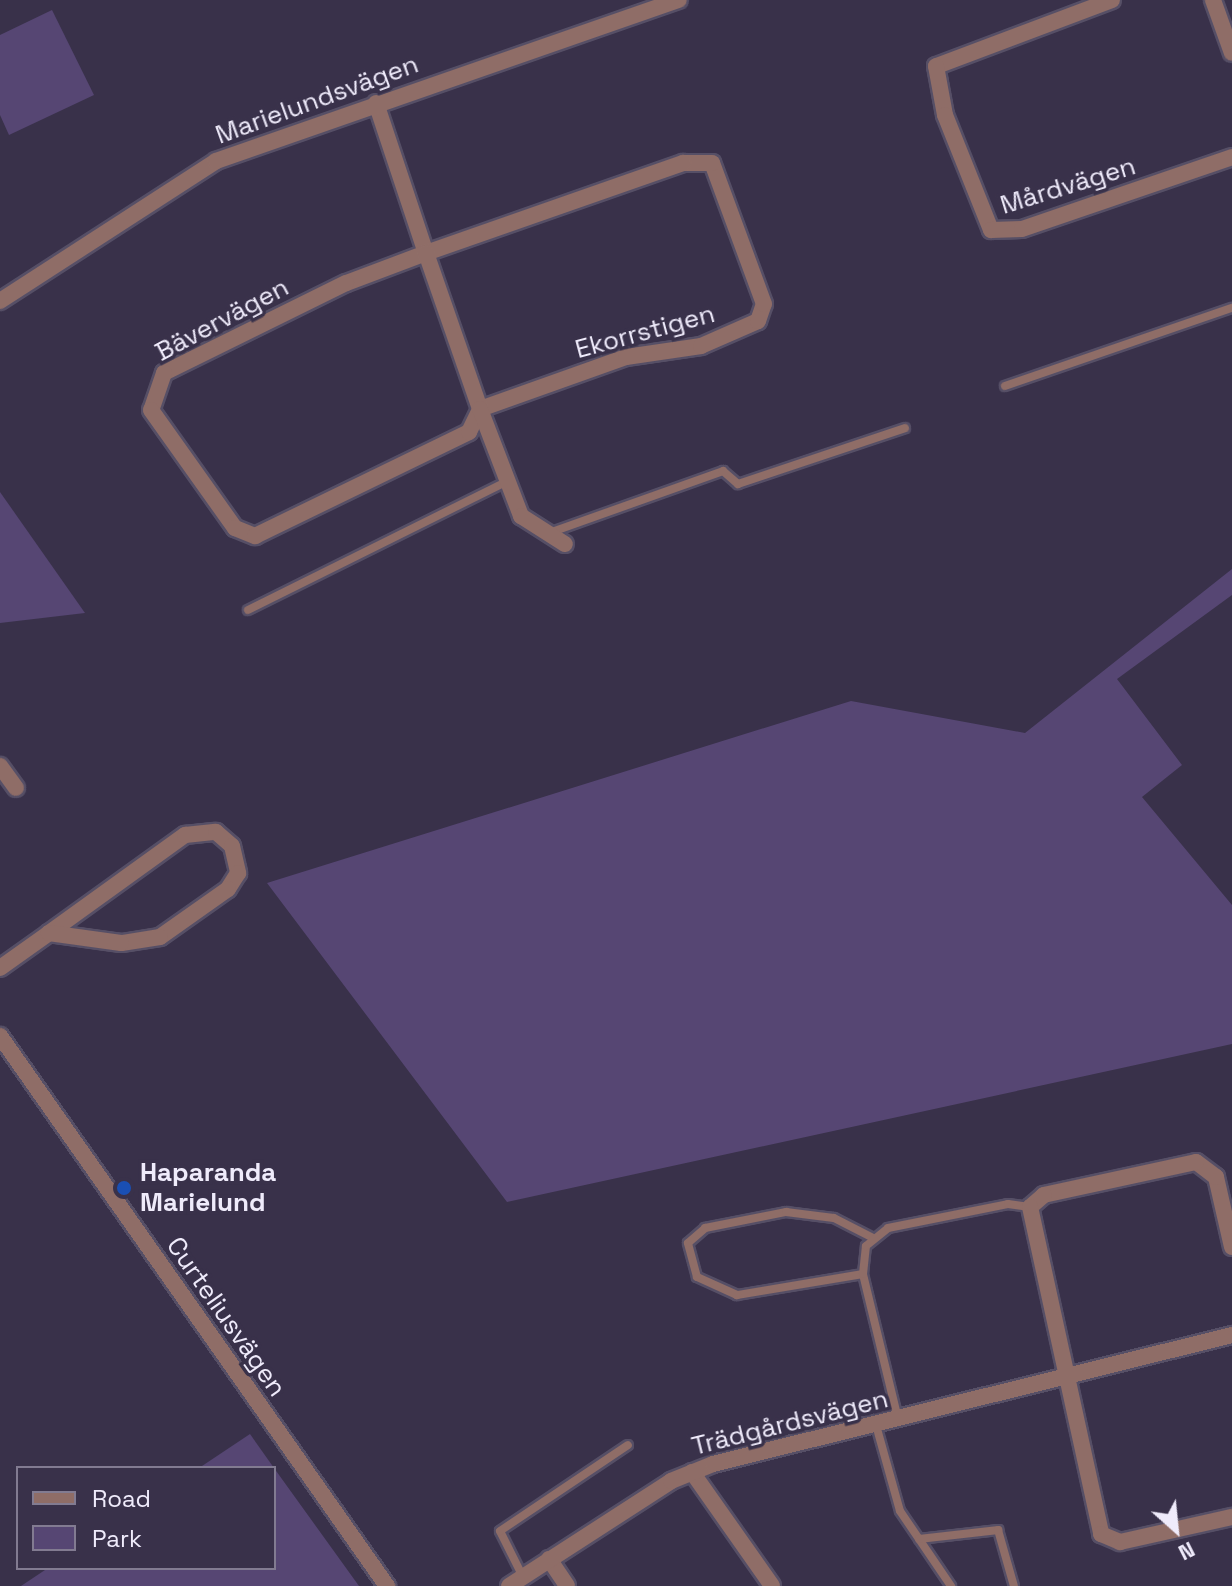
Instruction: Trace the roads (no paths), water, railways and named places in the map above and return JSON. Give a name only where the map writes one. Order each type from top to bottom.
[{"type":"street","name":"Marielundsvägen","points":[[0,301],[216,161],[679,0]]},
{"type":"street","name":"Mårdvägen","points":[[1112,0],[936,66],[945,115],[991,230],[1022,229],[1232,157]]},
{"type":"street","points":[[1213,0],[1232,53]]},
{"type":"street","points":[[376,103],[480,409],[521,516],[545,535],[565,544]]},
{"type":"street","name":"Ekorrstigen","points":[[426,253],[701,159],[719,172],[764,304],[752,324],[701,346],[626,357],[480,409]]},
{"type":"street","name":"Bävervägen","points":[[426,253],[346,283],[164,373],[151,410],[235,528],[255,536],[469,432],[480,409]]},
{"type":"street","points":[[0,766],[16,788]]},
{"type":"street","points":[[0,968],[185,835],[216,832],[238,859],[228,889],[160,937],[129,944],[49,933]]},
{"type":"street","name":"Curteliusvägen","points":[[0,1036],[387,1586]]},
{"type":"street","points":[[1232,1247],[1216,1177],[1196,1162],[1044,1195],[1030,1207],[1064,1379],[1101,1534],[1120,1542],[1232,1517]]},
{"type":"street","name":"Trädgårdsvägen","points":[[516,1581],[692,1472],[1232,1335]]},
{"type":"street","points":[[692,1472],[772,1586]]},
{"type":"street","points":[[549,1559],[567,1586]]},
{"type":"lane","points":[[1005,386],[1232,308]]},
{"type":"lane","points":[[545,535],[723,471],[738,484],[905,428]]},
{"type":"lane","points":[[248,610],[508,481]]},
{"type":"lane","points":[[898,1420],[863,1274],[862,1254],[873,1238],[918,1222],[1008,1204],[1030,1207]]},
{"type":"lane","points":[[863,1274],[737,1295],[697,1277],[688,1243],[705,1228],[786,1212],[834,1218],[873,1238]]},
{"type":"lane","points":[[876,1425],[900,1511],[951,1586]]},
{"type":"lane","points":[[516,1581],[500,1531],[628,1445]]},
{"type":"lane","points":[[919,1539],[998,1530],[1014,1586]]},
{"type":"place","name":"Haparanda Marielund","points":[[124,1188]]}]
